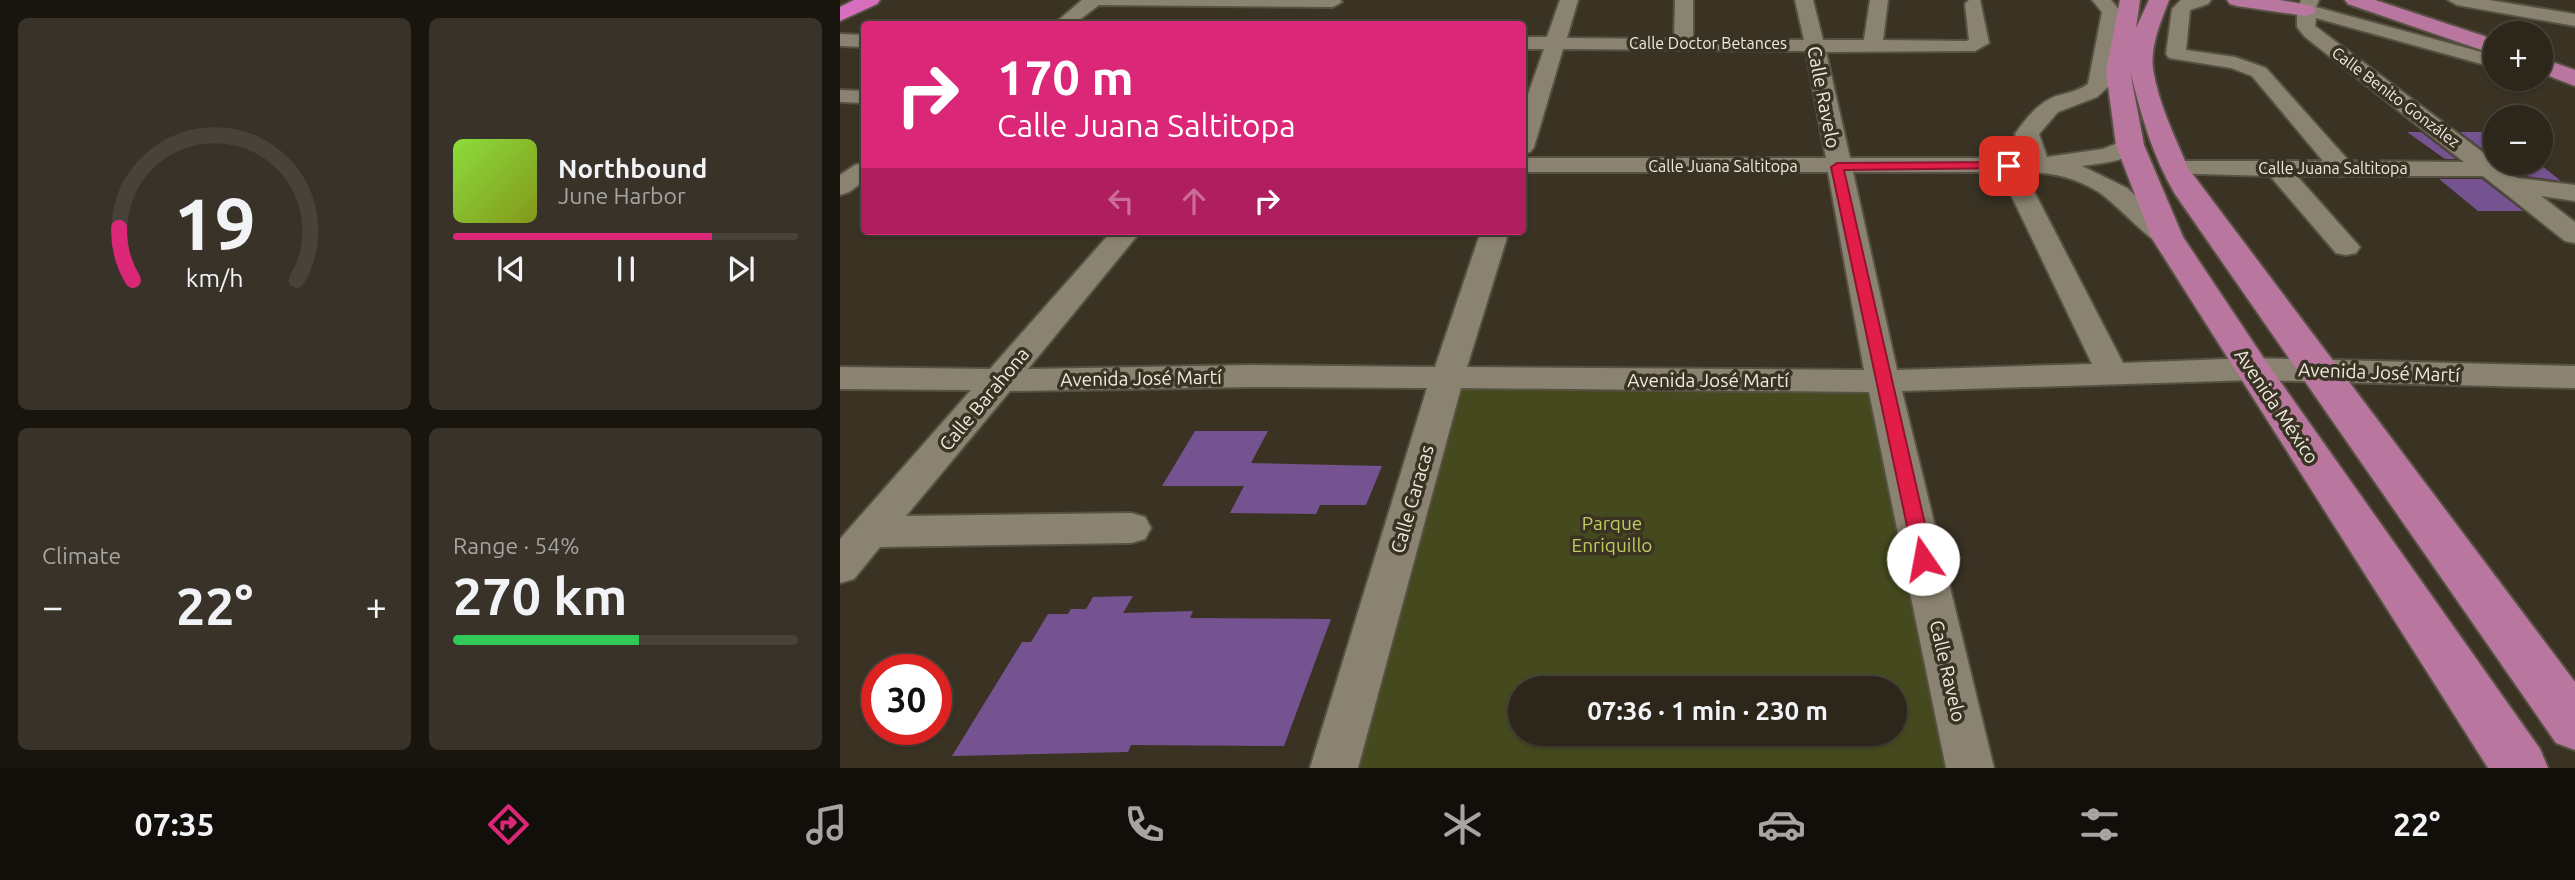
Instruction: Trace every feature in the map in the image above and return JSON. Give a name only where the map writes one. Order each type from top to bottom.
[{"type":"main road","points":[[840,17],[872,0]]},
{"type":"main road","points":[[2355,0],[2483,44]]},
{"type":"main road","points":[[2242,1],[2308,5]]},
{"type":"main road","points":[[2138,2],[2146,30],[2141,68],[2154,116],[2174,168],[2316,369],[2575,724]]},
{"type":"main road","name":"Avenida México","points":[[2138,2],[2118,71],[2130,145],[2167,237],[2252,369],[2520,768]]},
{"type":"street","points":[[1067,21],[1094,0],[1334,1]]},
{"type":"street","points":[[1526,134],[1569,0]]},
{"type":"street","points":[[1683,43],[1684,0]]},
{"type":"street","name":"Calle Ravelo","points":[[1804,0],[1882,381],[1970,768]]},
{"type":"street","points":[[1873,45],[1879,0]]},
{"type":"street","points":[[2202,0],[2186,4],[2181,9],[2176,54],[2235,63],[2259,72],[2342,168]]},
{"type":"street","points":[[2457,0],[2575,20]]},
{"type":"street","points":[[2548,0],[2575,12]]},
{"type":"street","points":[[1320,17],[1334,1]]},
{"type":"street","points":[[2242,1],[2273,9],[2312,33]]},
{"type":"street","points":[[2113,374],[2030,165],[2027,134],[2036,120],[2060,103],[2091,94],[2098,86],[2111,11],[2138,2]]},
{"type":"street","name":"Calle Doctor Betances","points":[[1526,43],[1975,46],[1979,43],[1974,4]]},
{"type":"street","points":[[2308,5],[2483,58]]},
{"type":"street","name":"Calle Benito González","points":[[2308,5],[2306,27],[2312,33],[2483,162]]},
{"type":"street","points":[[840,40],[861,41]]},
{"type":"street","points":[[840,96],[861,96]]},
{"type":"street","name":"Calle Juana Saltitopa","points":[[1526,165],[2030,165],[2109,155],[2130,145]]},
{"type":"street","points":[[840,164],[861,164]]},
{"type":"street","points":[[2030,165],[2096,179],[2120,193],[2167,237]]},
{"type":"street","name":"Calle Juana Saltitopa","points":[[2174,168],[2483,169]]},
{"type":"street","points":[[2277,168],[2346,247]]},
{"type":"street","points":[[840,187],[861,172]]},
{"type":"street","name":"Calle Benito González","points":[[2500,175],[2575,235]]},
{"type":"street","points":[[2512,185],[2575,193]]},
{"type":"street","name":"Calle Barahona","points":[[840,567],[1124,235]]},
{"type":"street","name":"Calle Caracas","points":[[1334,768],[1448,379],[1495,235]]},
{"type":"street","name":"Avenida José Martí","points":[[840,378],[999,380],[1251,376],[1882,381],[2252,369],[2575,377]]},
{"type":"street","points":[[870,532],[1131,528]]},
{"type":"green space","name":"Parque Enriquillo","points":[[1448,379],[1882,381],[1970,768],[1333,768]]},
{"type":"building","points":[[2407,132],[2421,132],[2456,159],[2445,159]]},
{"type":"building","points":[[2460,132],[2483,132],[2483,149]]},
{"type":"building","points":[[2518,175],[2553,175],[2561,181]]},
{"type":"building","points":[[2439,179],[2482,179],[2523,211],[2478,211]]},
{"type":"building","points":[[1195,431],[1268,431],[1251,463],[1382,466],[1366,505],[1320,505],[1316,514],[1230,513],[1244,486],[1162,486]]},
{"type":"building","points":[[1133,596],[1123,613],[1193,611],[1190,618],[1331,619],[1284,746],[1131,745],[1128,752],[952,756],[1022,642],[1031,642],[1048,614],[1068,614],[1071,609],[1086,609],[1093,597]]},
{"type":"route","points":[[1923,559],[1837,167],[2009,166]]}]
